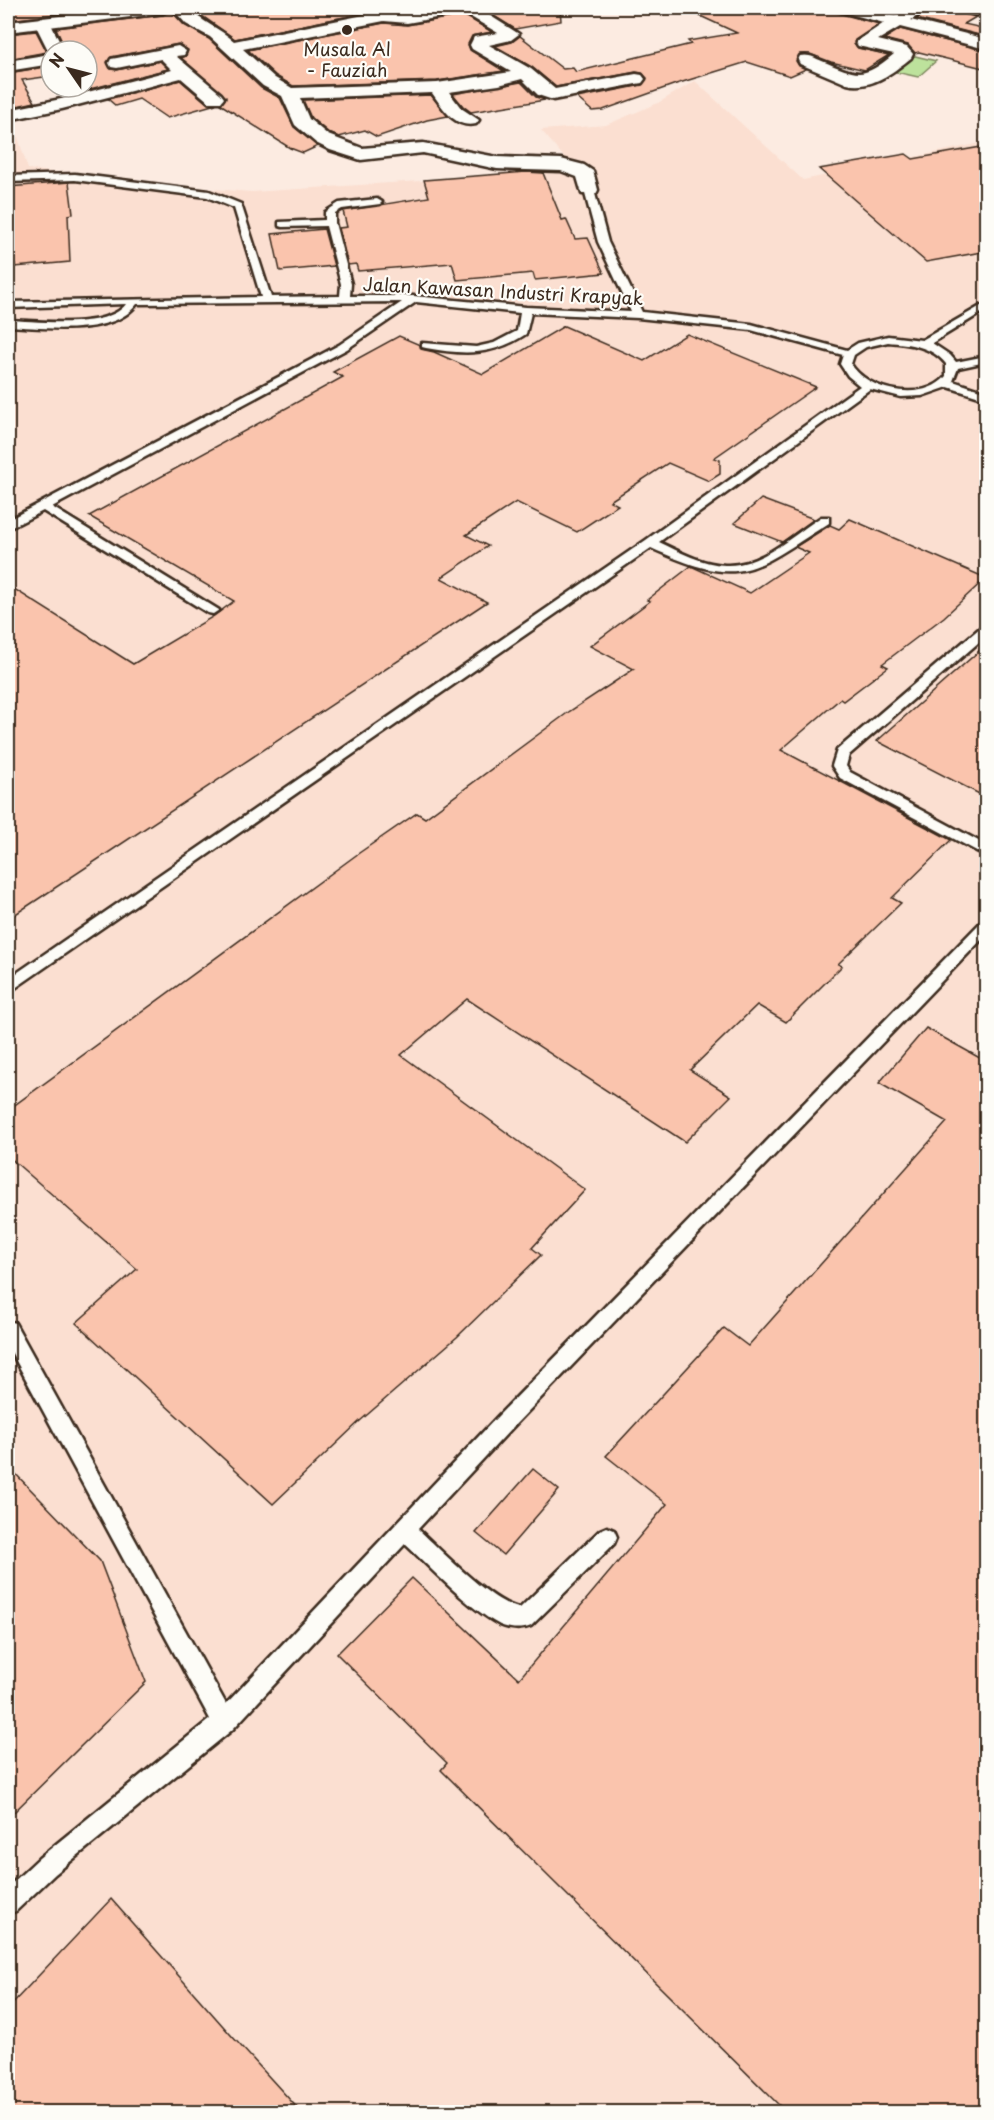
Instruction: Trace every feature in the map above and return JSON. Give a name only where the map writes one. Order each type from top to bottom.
[{"type":"street","points":[[8,27],[163,8]]},
{"type":"street","points":[[180,8],[192,21],[216,34],[269,82],[289,93],[437,88],[499,80],[525,73]]},
{"type":"street","points":[[229,47],[381,12],[407,18],[464,8]]},
{"type":"street","points":[[468,8],[511,34],[480,41],[478,45],[525,73],[544,91],[553,95],[636,79]]},
{"type":"street","points":[[855,37],[896,21],[919,8]]},
{"type":"street","points":[[967,8],[987,12]]},
{"type":"street","points":[[853,10],[987,45]]},
{"type":"street","points":[[853,10],[863,19],[855,37]]},
{"type":"street","points":[[42,22],[50,39]]},
{"type":"street","points":[[323,26],[340,40]]},
{"type":"street","points":[[806,60],[853,80],[879,75],[905,54],[855,37]]},
{"type":"street","points":[[117,63],[171,53],[184,72],[215,98]]},
{"type":"street","points":[[8,66],[39,61]]},
{"type":"street","points":[[8,115],[62,104],[184,72]]},
{"type":"street","points":[[152,80],[176,95]]},
{"type":"street","points":[[437,88],[455,112],[470,120]]},
{"type":"street","points":[[289,93],[301,121],[322,139],[352,152],[361,154],[423,148],[497,163],[561,165],[577,169],[586,175],[590,190]]},
{"type":"lane","points":[[8,178],[75,177],[192,191],[225,199],[238,206],[267,300]]},
{"type":"lane","points":[[590,190],[603,242],[638,315]]},
{"type":"lane","points":[[345,299],[346,284],[330,223],[330,212],[339,206],[377,202]]},
{"type":"lane","points":[[282,224],[330,223]]},
{"type":"lane","points":[[8,525],[343,346],[414,299]]},
{"type":"lane","name":"Jalan Kawasan Industri Krapyak","points":[[8,305],[134,301],[414,299],[526,310],[638,315],[751,327],[849,353]]},
{"type":"lane","points":[[8,323],[100,323],[131,309],[134,301]]},
{"type":"lane","points":[[923,344],[987,306]]},
{"type":"lane","points":[[426,345],[460,351],[492,349],[522,332],[526,310]]},
{"type":"lane","points":[[888,339],[923,344],[942,354],[953,366],[953,375],[948,383],[937,390],[921,394],[884,392],[855,379],[847,370],[845,362],[849,353],[858,346],[871,341],[888,339]]},
{"type":"lane","points":[[953,366],[987,359]]},
{"type":"lane","points":[[948,383],[987,396]]},
{"type":"lane","points":[[8,987],[650,543],[867,386]]},
{"type":"lane","points":[[44,507],[213,610]]},
{"type":"lane","points":[[650,543],[711,566],[733,569],[753,564],[825,520]]},
{"type":"lane","points":[[987,630],[842,753],[839,766],[845,776],[987,851]]},
{"type":"lane","points":[[8,1903],[46,1866],[224,1722],[505,1422],[987,926]]},
{"type":"lane","points":[[8,1329],[224,1722]]},
{"type":"lane","points":[[404,1530],[487,1604],[507,1617],[524,1619],[607,1537]]},
{"type":"shaded area","points":[[695,81],[803,180],[986,142],[986,2112],[8,2112],[8,130],[15,128],[28,169],[146,184],[252,192],[576,171],[541,130],[606,125],[658,103]]},
{"type":"green space","points":[[911,55],[936,61],[918,77],[892,71]]},
{"type":"building","points":[[8,8],[113,8],[8,20]]},
{"type":"building","points":[[191,8],[428,8],[407,11],[384,9],[235,39]]},
{"type":"building","points":[[481,8],[560,8],[561,21],[515,29]]},
{"type":"building","points":[[683,8],[835,8],[838,13],[879,24],[854,43],[858,48],[889,55],[865,70],[831,62],[810,54],[800,54],[796,61],[799,66],[806,69],[790,76],[747,62],[603,110],[592,111],[577,98],[642,85],[647,78],[642,73],[636,72],[556,87],[532,67],[495,46],[512,42],[520,36],[563,69],[573,68],[576,72],[691,44],[688,41],[737,33]]},
{"type":"building","points":[[929,8],[957,8],[960,13],[976,17],[964,24],[987,29],[987,37],[917,19]]},
{"type":"building","points":[[171,11],[184,25],[209,39],[261,88],[280,98],[294,127],[318,146],[303,153],[290,148],[220,104],[226,97],[181,58],[186,56],[188,50],[179,44],[111,57],[107,62],[111,69],[117,70],[160,61],[168,69],[99,87],[99,39],[61,39],[56,28],[163,15]]},
{"type":"building","points":[[464,15],[492,32],[472,36],[468,44],[470,50],[504,71],[437,81],[293,86],[276,76],[248,50],[384,23],[407,25]]},
{"type":"building","points":[[900,29],[987,51],[987,69],[919,52],[915,53],[908,45],[884,39]]},
{"type":"building","points":[[36,31],[40,39],[39,53],[8,59],[8,34]]},
{"type":"building","points":[[39,68],[39,78],[22,80],[35,102],[8,108],[8,73]]},
{"type":"building","points":[[180,80],[208,104],[216,104],[167,118],[139,99],[116,106],[108,99]]},
{"type":"building","points":[[521,82],[536,97],[545,100],[471,112],[453,94]]},
{"type":"building","points":[[431,95],[448,116],[427,120],[377,137],[365,130],[339,137],[329,133],[311,118],[303,100]]},
{"type":"building","points":[[987,146],[987,251],[926,262],[819,169],[906,154],[913,159]]},
{"type":"building","points":[[526,172],[543,173],[562,220],[566,219],[575,239],[588,238],[604,273],[535,280],[533,273],[457,280],[452,263],[358,271],[356,264],[348,265],[339,228],[347,227],[343,211],[429,197],[424,180]]},
{"type":"building","points":[[69,182],[73,214],[68,215],[70,262],[15,267],[15,264],[8,265],[8,187]]},
{"type":"building","points":[[324,229],[334,266],[280,271],[272,234]]},
{"type":"building","points":[[564,326],[644,361],[687,334],[816,387],[714,458],[720,460],[720,474],[709,481],[668,463],[610,501],[618,505],[577,532],[516,502],[466,535],[488,546],[441,578],[487,602],[8,919],[8,585],[133,664],[214,616],[234,601],[89,516],[343,377],[333,372],[399,336],[420,345],[421,349],[434,352],[483,374]]},
{"type":"building","points":[[761,499],[814,519],[782,542],[734,523]]},
{"type":"building","points":[[850,519],[986,578],[944,617],[882,664],[888,667],[843,701],[840,699],[781,750],[951,840],[892,898],[901,903],[838,964],[842,966],[786,1022],[757,1005],[690,1070],[731,1096],[685,1142],[467,999],[401,1055],[585,1190],[532,1248],[541,1255],[457,1337],[360,1421],[273,1504],[76,1323],[137,1269],[8,1156],[8,1110],[359,853],[417,813],[425,818],[570,711],[634,669],[590,646],[650,601],[647,600],[691,566],[750,593],[809,553],[795,547],[830,525],[839,529]]},
{"type":"building","points":[[987,644],[987,798],[877,741]]},
{"type":"building","points":[[926,1028],[987,1062],[987,2112],[786,2112],[441,1770],[447,1763],[337,1654],[412,1578],[519,1679],[667,1504],[606,1456],[724,1328],[748,1346],[947,1122],[879,1083]]},
{"type":"building","points":[[8,1466],[100,1561],[146,1682],[8,1818]]},
{"type":"building","points":[[533,1469],[559,1490],[503,1555],[476,1533]]},
{"type":"building","points":[[111,1899],[301,2112],[8,2112],[8,2008]]},
{"type":"place","name":"Musala Al - Fauziah","points":[[347,30]]}]
